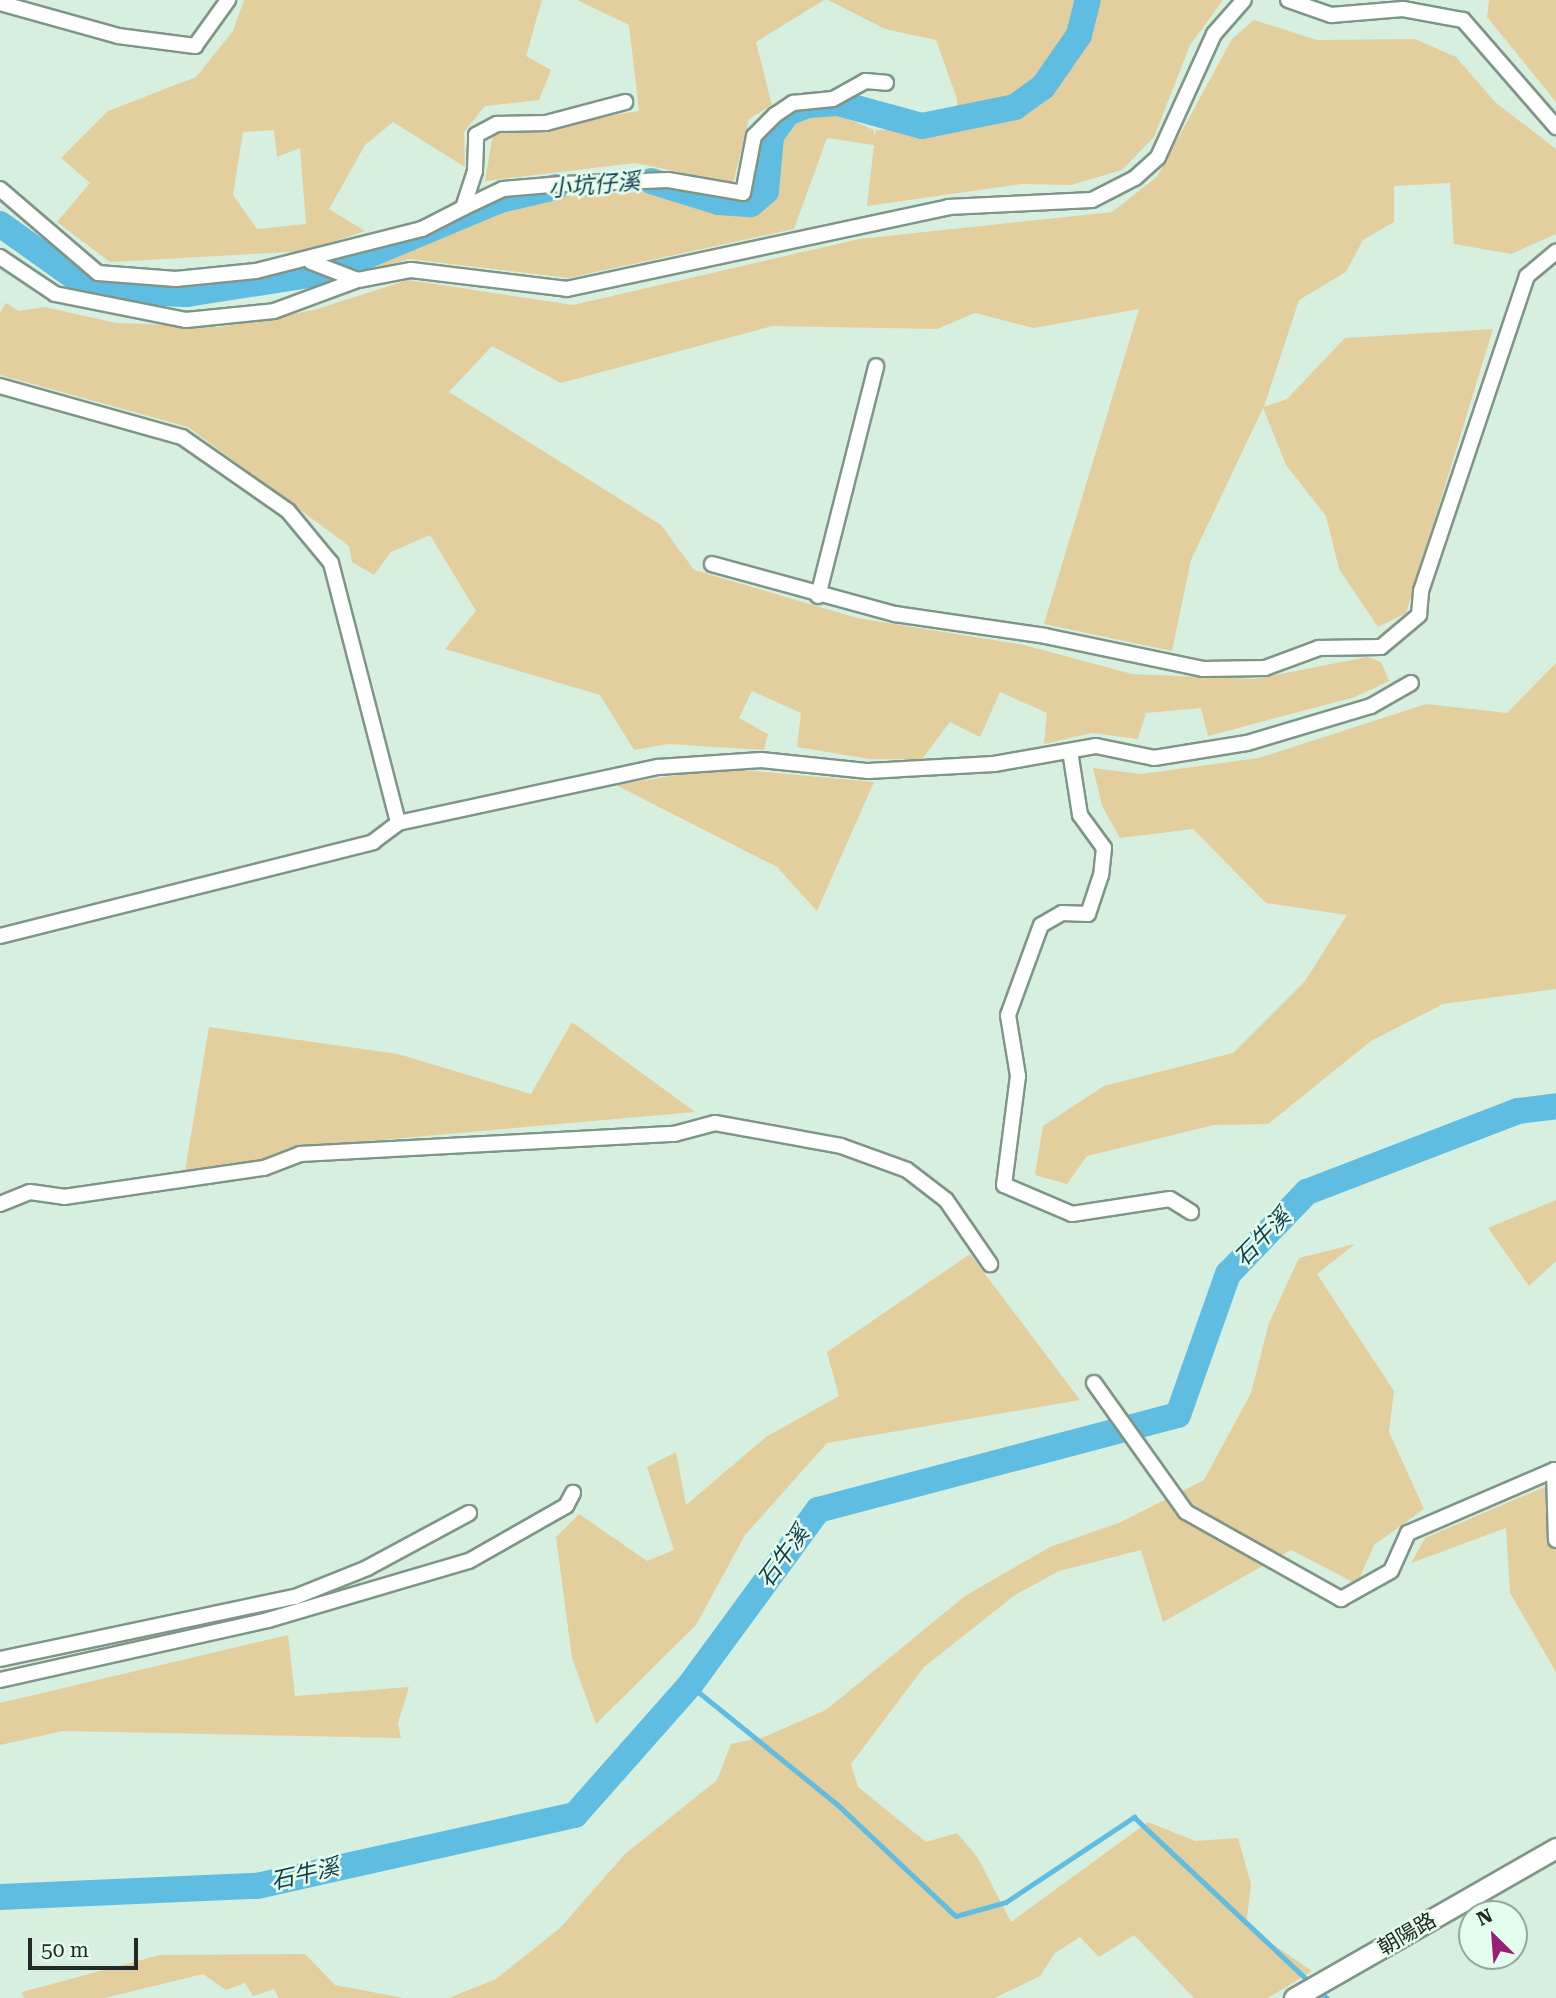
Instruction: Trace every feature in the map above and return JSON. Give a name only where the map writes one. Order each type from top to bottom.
[{"type":"main road","name":"朝陽路","points":[[1301,1996],[1556,1848]]},
{"type":"street","points":[[0,3],[118,36],[195,46],[228,0]]},
{"type":"street","points":[[0,257],[55,294],[186,320],[274,310],[358,280],[411,270],[567,289],[948,207],[1092,200],[1135,178],[1158,158],[1214,34],[1244,0]]},
{"type":"street","points":[[1287,0],[1331,15],[1403,9],[1463,20],[1556,127]]},
{"type":"street","points":[[0,189],[98,273],[176,279],[311,262],[422,229],[503,189],[668,180],[743,193],[754,136],[775,115],[793,103],[833,99],[865,81],[886,83]]},
{"type":"street","points":[[463,208],[475,171],[476,135],[497,124],[546,123],[625,102]]},
{"type":"street","points":[[712,564],[818,596],[1203,669],[1265,668],[1319,648],[1381,647],[1419,615],[1421,591],[1527,276],[1556,252]]},
{"type":"street","points":[[311,262],[358,280]]},
{"type":"street","points":[[818,596],[876,366]]},
{"type":"street","points":[[0,386],[182,437],[288,511],[331,562],[398,823]]},
{"type":"street","points":[[0,936],[373,842],[398,823],[707,759],[868,771],[994,764],[1096,746],[1154,758],[1247,743],[1371,706],[1411,684]]},
{"type":"street","points":[[1070,751],[1080,815],[1104,848],[1101,875],[1088,914],[1062,913],[1041,925],[1008,1015],[1017,1076],[1004,1185],[1072,1214],[1170,1199],[1191,1212]]},
{"type":"street","points":[[0,1203],[30,1192],[64,1196],[264,1168],[300,1154],[674,1134],[715,1123],[841,1146],[907,1170],[946,1200],[990,1264]]},
{"type":"street","points":[[1094,1383],[1186,1512],[1341,1599],[1391,1571],[1408,1534],[1554,1470],[1556,1541]]},
{"type":"street","points":[[0,1680],[268,1620],[421,1577],[469,1561],[566,1506],[573,1493]]},
{"type":"street","points":[[0,1659],[295,1597],[367,1568],[469,1513]]},
{"type":"shaded area","points":[[244,0],[542,0],[526,56],[551,70],[539,100],[485,106],[464,132],[465,167],[393,122],[365,145],[329,209],[365,231],[306,251],[110,262],[57,222],[90,183],[61,158],[108,111],[196,77],[233,31]],"holes":[[[274,130],[277,157],[300,148],[306,224],[257,229],[233,195],[243,132]]]},
{"type":"shaded area","points":[[577,0],[824,0],[756,42],[772,105],[749,119],[733,183],[635,163],[485,181],[493,134],[639,111],[629,25]]},
{"type":"shaded area","points":[[828,0],[1223,0],[1190,45],[1154,137],[1122,170],[1071,185],[1022,184],[867,206],[874,145],[827,138],[794,229],[568,278],[409,259],[361,273],[356,261],[510,198],[665,191],[741,209],[754,201],[768,137],[799,116],[835,113],[874,130],[874,137],[876,130],[957,127],[957,99],[936,40],[885,29]]},
{"type":"shaded area","points":[[1489,0],[1556,0],[1556,102],[1487,17]]},
{"type":"shaded area","points":[[1254,20],[1317,40],[1415,39],[1456,57],[1495,102],[1556,149],[1556,234],[1511,254],[1454,244],[1450,183],[1394,186],[1394,222],[1363,240],[1346,272],[1299,300],[1264,407],[1287,399],[1345,338],[1493,329],[1406,613],[1378,627],[1339,569],[1326,516],[1286,465],[1263,408],[1191,560],[1172,651],[1044,624],[1139,309],[1034,328],[975,313],[937,329],[772,326],[561,383],[492,346],[449,392],[661,525],[694,570],[857,618],[1024,645],[1132,674],[1254,679],[1367,657],[1381,662],[1389,681],[1355,697],[1208,736],[1201,708],[1146,713],[1138,739],[1092,733],[1044,744],[1047,713],[1000,692],[980,737],[950,722],[922,759],[869,759],[797,747],[801,713],[752,691],[739,718],[768,734],[764,750],[668,744],[634,750],[600,695],[445,649],[476,611],[430,535],[391,552],[374,575],[352,562],[349,546],[188,427],[0,375],[0,313],[6,303],[19,311],[45,307],[116,323],[220,327],[314,310],[408,280],[573,305],[859,239],[1112,212],[1157,177],[1232,39]]},
{"type":"shaded area","points":[[1556,663],[1556,989],[1443,1004],[1371,1041],[1268,1124],[1214,1125],[1087,1156],[1067,1184],[1035,1175],[1043,1126],[1104,1086],[1233,1053],[1305,981],[1347,915],[1266,903],[1193,829],[1120,838],[1102,806],[1093,768],[1141,774],[1259,758],[1426,704],[1507,713]]},
{"type":"shaded area","points":[[720,768],[874,782],[817,911],[777,867],[616,785]]},
{"type":"shaded area","points":[[572,1022],[695,1112],[290,1148],[257,1163],[185,1171],[209,1027],[398,1054],[531,1094]]},
{"type":"shaded area","points":[[1556,1200],[1556,1261],[1529,1286],[1488,1228]]},
{"type":"shaded area","points":[[1355,1244],[1317,1274],[1394,1391],[1389,1432],[1424,1509],[1374,1545],[1357,1584],[1291,1550],[1163,1622],[1141,1550],[1059,1571],[1015,1595],[924,1667],[851,1764],[858,1787],[926,1842],[957,1833],[978,1858],[1011,1922],[1148,1822],[1195,1841],[1238,1838],[1251,1884],[1246,1926],[1312,1971],[1268,1998],[1194,1998],[1134,1935],[1099,1957],[1080,1937],[1055,1953],[1040,1976],[995,1998],[449,1998],[496,1979],[560,1928],[625,1854],[717,1780],[731,1744],[764,1737],[826,1710],[965,1596],[1050,1547],[1121,1522],[1204,1480],[1251,1393],[1269,1323],[1299,1258]]},
{"type":"shaded area","points":[[970,1254],[1080,1400],[827,1443],[745,1535],[696,1625],[596,1724],[572,1658],[556,1537],[579,1514],[647,1561],[674,1550],[647,1467],[676,1452],[686,1505],[766,1437],[839,1396],[827,1352]]},
{"type":"shaded area","points":[[1556,1482],[1556,1672],[1510,1593],[1506,1528],[1411,1563],[1425,1538]]},
{"type":"shaded area","points":[[288,1635],[295,1696],[409,1687],[398,1723],[401,1738],[63,1731],[0,1745],[0,1703]]},
{"type":"shaded area","points":[[305,1954],[335,1985],[404,1998],[279,1998],[274,1989],[253,1996],[245,1983],[226,1990],[203,1974],[105,1998],[24,1998],[22,1992],[160,1955]]},
{"type":"waterway","name":"小坑仔溪","points":[[651,181],[719,202],[751,204],[766,191],[771,136],[787,113],[808,105],[838,103],[922,126],[1015,107],[1043,87],[1079,35],[1088,0]]},
{"type":"waterway","name":"小坑仔溪","points":[[0,224],[77,279],[120,292],[187,294],[328,272],[500,200],[556,187]]},
{"type":"waterway","name":"石牛溪","points":[[0,1897],[257,1886],[575,1815],[690,1685],[818,1510],[1178,1415],[1228,1274],[1307,1192],[1518,1111],[1556,1106]]},
{"type":"waterway","points":[[690,1685],[837,1804],[956,1916],[1006,1902],[1134,1817],[1311,1983]]},
{"type":"waterway","points":[[1317,1989],[1327,1998]]}]
